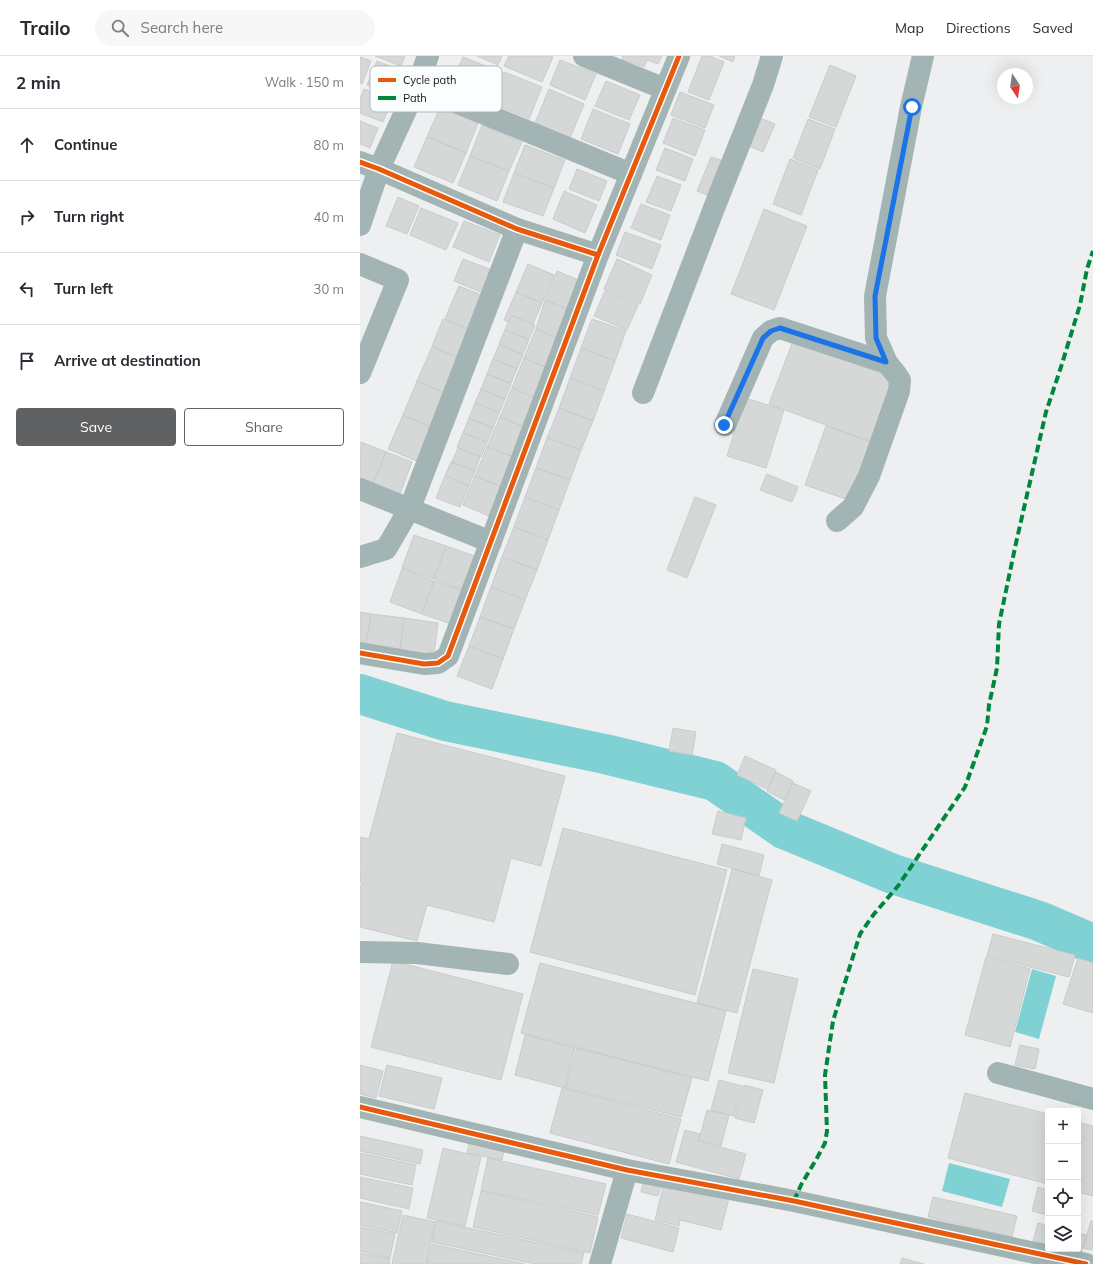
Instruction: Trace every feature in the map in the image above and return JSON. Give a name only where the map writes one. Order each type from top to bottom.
[{"type":"street","points":[[424,66],[428,56]]},
{"type":"street","points":[[584,56],[665,89]]},
{"type":"street","points":[[360,653],[424,664],[438,663],[448,656],[598,255],[679,56]]},
{"type":"street","points":[[644,393],[698,248],[763,85],[772,56]]},
{"type":"street","points":[[837,521],[853,507],[869,476],[898,391],[900,380],[886,362],[876,338],[875,296],[923,56]]},
{"type":"street","points":[[360,225],[370,166],[402,112]]},
{"type":"street","points":[[480,112],[631,174]]},
{"type":"street","points":[[370,166],[517,229],[598,255]]},
{"type":"street","points":[[360,557],[386,549],[410,508],[517,229]]},
{"type":"street","points":[[360,264],[398,280],[360,373]]},
{"type":"street","points":[[724,425],[763,338],[771,331],[780,328],[886,362]]},
{"type":"street","points":[[360,489],[491,542]]},
{"type":"street","points":[[360,952],[417,953],[508,964]]},
{"type":"street","points":[[998,1073],[1093,1099]]},
{"type":"street","points":[[360,1106],[627,1170],[794,1201],[1086,1264]]},
{"type":"street","points":[[600,1264],[627,1170]]},
{"type":"water","points":[[1032,969],[1056,976],[1039,1039],[1015,1032]]},
{"type":"water","points":[[949,1163],[1010,1179],[1002,1207],[942,1191]]},
{"type":"building","points":[[375,56],[405,56],[401,66]]},
{"type":"building","points":[[477,56],[502,56],[498,65]]},
{"type":"building","points":[[509,56],[553,57],[542,82],[504,66]]},
{"type":"building","points":[[623,56],[662,56],[658,64],[647,60],[644,67],[622,59]]},
{"type":"building","points":[[702,56],[710,56],[724,62],[709,100],[688,92]]},
{"type":"building","points":[[719,56],[735,56],[733,62]]},
{"type":"building","points":[[360,57],[371,61],[362,84],[360,83]]},
{"type":"building","points":[[463,57],[486,66],[459,66]]},
{"type":"building","points":[[560,60],[596,74],[585,100],[550,85]]},
{"type":"building","points":[[377,61],[390,66],[375,66]]},
{"type":"building","points":[[830,65],[856,76],[836,127],[809,117]]},
{"type":"building","points":[[504,72],[542,87],[529,119],[502,108],[502,77]]},
{"type":"building","points":[[370,78],[370,86],[367,85]]},
{"type":"building","points":[[606,81],[640,95],[629,120],[595,106]]},
{"type":"building","points":[[364,89],[370,91],[370,112],[387,112],[383,122],[360,113],[360,99]]},
{"type":"building","points":[[549,89],[584,104],[570,138],[535,123]]},
{"type":"building","points":[[680,92],[714,105],[705,128],[671,115]]},
{"type":"building","points":[[593,109],[630,124],[618,154],[581,139]]},
{"type":"building","points":[[438,112],[452,112],[478,123],[466,153],[427,137]]},
{"type":"building","points":[[673,118],[705,130],[695,156],[663,143]]},
{"type":"building","points":[[760,118],[775,124],[763,152],[749,146]]},
{"type":"building","points":[[808,119],[835,129],[820,169],[793,158]]},
{"type":"building","points":[[360,121],[378,128],[370,148],[360,144]]},
{"type":"building","points":[[482,125],[522,142],[509,171],[470,156]]},
{"type":"building","points":[[427,137],[466,153],[453,183],[414,167]]},
{"type":"building","points":[[525,145],[565,160],[554,188],[514,173]]},
{"type":"building","points":[[665,148],[693,159],[685,181],[656,170]]},
{"type":"building","points":[[470,156],[509,171],[497,201],[458,185]]},
{"type":"building","points":[[711,157],[721,160],[707,195],[697,191]]},
{"type":"building","points":[[790,159],[818,170],[801,215],[773,204]]},
{"type":"building","points":[[577,169],[607,181],[599,201],[569,189]]},
{"type":"building","points":[[514,173],[554,188],[543,216],[503,202]]},
{"type":"building","points":[[657,176],[681,185],[671,211],[646,202]]},
{"type":"building","points":[[564,191],[597,205],[585,233],[553,219]]},
{"type":"building","points":[[398,197],[419,206],[407,234],[386,226]]},
{"type":"building","points":[[641,204],[670,215],[661,240],[631,228]]},
{"type":"building","points":[[421,208],[458,223],[446,250],[410,235]]},
{"type":"building","points":[[764,209],[807,226],[774,310],[731,294]]},
{"type":"building","points":[[464,221],[500,235],[489,262],[453,247]]},
{"type":"building","points":[[625,232],[661,245],[652,269],[616,255]]},
{"type":"building","points":[[463,259],[492,270],[483,293],[454,281]]},
{"type":"building","points":[[617,259],[652,275],[640,304],[604,289]]},
{"type":"building","points":[[528,264],[554,275],[542,303],[516,292]]},
{"type":"building","points":[[557,271],[583,282],[571,311],[545,300]]},
{"type":"building","points":[[459,286],[486,297],[472,330],[445,319]]},
{"type":"building","points":[[605,291],[638,305],[627,330],[594,316]]},
{"type":"building","points":[[516,292],[542,303],[530,331],[504,320]]},
{"type":"building","points":[[545,300],[571,311],[562,340],[536,329]]},
{"type":"building","points":[[511,315],[535,325],[529,339],[505,330]]},
{"type":"building","points":[[443,319],[474,332],[462,359],[432,346]]},
{"type":"building","points":[[592,319],[626,331],[615,361],[581,348]]},
{"type":"building","points":[[536,329],[562,340],[550,369],[524,358]]},
{"type":"building","points":[[505,330],[529,340],[523,354],[499,344]]},
{"type":"building","points":[[793,341],[896,379],[872,442],[769,404]]},
{"type":"building","points":[[499,345],[523,355],[517,369],[493,359]]},
{"type":"building","points":[[432,347],[462,360],[448,394],[417,381]]},
{"type":"building","points":[[581,348],[615,361],[604,391],[570,378]]},
{"type":"building","points":[[524,358],[550,369],[538,399],[512,388]]},
{"type":"building","points":[[493,359],[517,369],[511,383],[487,374]]},
{"type":"building","points":[[487,374],[511,384],[505,399],[481,389]]},
{"type":"building","points":[[570,378],[604,391],[593,421],[559,408]]},
{"type":"building","points":[[417,381],[448,394],[433,428],[403,415]]},
{"type":"building","points":[[512,388],[538,399],[526,428],[500,417]]},
{"type":"building","points":[[481,389],[505,399],[499,413],[475,403]]},
{"type":"building","points":[[745,398],[784,410],[766,468],[727,456]]},
{"type":"building","points":[[475,403],[499,413],[493,428],[469,418]]},
{"type":"building","points":[[559,408],[593,421],[581,450],[547,438]]},
{"type":"building","points":[[403,415],[433,428],[419,462],[388,449]]},
{"type":"building","points":[[500,417],[526,428],[514,457],[487,447]]},
{"type":"building","points":[[469,418],[493,428],[487,442],[463,433]]},
{"type":"building","points":[[826,426],[870,442],[849,500],[805,485]]},
{"type":"building","points":[[463,433],[487,442],[481,457],[457,447]]},
{"type":"building","points":[[547,438],[581,450],[570,480],[536,468]]},
{"type":"building","points":[[361,442],[386,452],[373,484],[360,479]]},
{"type":"building","points":[[487,447],[514,457],[502,487],[475,476]]},
{"type":"building","points":[[458,448],[480,457],[475,471],[452,462]]},
{"type":"building","points":[[386,452],[412,462],[400,494],[373,484]]},
{"type":"building","points":[[451,462],[475,471],[469,486],[445,476]]},
{"type":"building","points":[[536,468],[570,480],[559,510],[525,497]]},
{"type":"building","points":[[767,474],[798,487],[792,502],[760,490]]},
{"type":"building","points":[[445,476],[469,486],[460,507],[436,498]]},
{"type":"building","points":[[475,476],[502,487],[489,516],[463,505]]},
{"type":"building","points":[[525,497],[559,510],[548,540],[514,527]]},
{"type":"building","points":[[695,497],[716,505],[687,578],[667,570]]},
{"type":"building","points":[[514,527],[548,540],[537,570],[502,557]]},
{"type":"building","points":[[414,535],[446,546],[434,579],[402,568]]},
{"type":"building","points":[[446,546],[478,557],[465,591],[434,579]]},
{"type":"building","points":[[502,557],[537,570],[525,600],[491,587]]},
{"type":"building","points":[[402,569],[434,581],[422,614],[390,602]]},
{"type":"building","points":[[434,581],[466,592],[454,625],[422,614]]},
{"type":"building","points":[[491,587],[525,600],[514,629],[480,617]]},
{"type":"building","points":[[360,612],[371,614],[366,645],[360,644]]},
{"type":"building","points":[[371,614],[404,618],[400,650],[366,645]]},
{"type":"building","points":[[480,617],[514,629],[503,659],[469,646]]},
{"type":"building","points":[[404,618],[438,623],[434,655],[400,650]]},
{"type":"building","points":[[469,646],[503,659],[492,689],[457,676]]},
{"type":"building","points":[[673,728],[696,732],[692,755],[669,751]]},
{"type":"building","points":[[397,733],[565,776],[541,866],[511,858],[494,922],[427,905],[417,941],[360,927],[360,889],[365,871],[360,869],[360,837],[369,839]]},
{"type":"building","points":[[745,756],[776,770],[767,789],[737,775]]},
{"type":"building","points":[[776,772],[793,781],[784,800],[767,791]]},
{"type":"building","points":[[793,783],[811,791],[797,821],[779,813]]},
{"type":"building","points":[[718,811],[746,818],[741,840],[712,834]]},
{"type":"building","points":[[563,828],[727,870],[695,995],[530,952]]},
{"type":"building","points":[[722,844],[764,855],[759,876],[717,864]]},
{"type":"building","points":[[732,869],[772,880],[737,1013],[697,1003]]},
{"type":"building","points":[[360,871],[363,872],[360,883]]},
{"type":"building","points":[[993,934],[1075,955],[1069,977],[987,956]]},
{"type":"building","points":[[986,957],[1030,969],[1010,1047],[965,1035]]},
{"type":"building","points":[[1078,958],[1093,963],[1093,1013],[1063,1004]]},
{"type":"building","points":[[393,961],[523,994],[501,1080],[371,1047]]},
{"type":"building","points":[[540,963],[726,1011],[708,1081],[521,1033]]},
{"type":"building","points":[[753,969],[798,979],[774,1083],[728,1073]]},
{"type":"building","points":[[525,1035],[575,1048],[565,1088],[515,1075]]},
{"type":"building","points":[[1020,1045],[1039,1049],[1035,1069],[1015,1065]]},
{"type":"building","points":[[577,1048],[692,1078],[681,1117],[566,1088]]},
{"type":"building","points":[[360,1065],[383,1071],[376,1098],[360,1094]]},
{"type":"building","points":[[387,1065],[442,1078],[434,1109],[379,1096]]},
{"type":"building","points":[[719,1080],[742,1086],[734,1116],[711,1110]]},
{"type":"building","points":[[744,1085],[763,1090],[754,1123],[735,1118]]},
{"type":"building","points":[[562,1088],[681,1119],[669,1164],[550,1133]]},
{"type":"building","points":[[965,1093],[1045,1113],[1045,1183],[948,1158]]},
{"type":"building","points":[[707,1110],[729,1115],[721,1146],[699,1140]]},
{"type":"building","points":[[1081,1123],[1093,1126],[1093,1196],[1081,1193]]},
{"type":"building","points":[[685,1130],[700,1134],[698,1141],[746,1154],[739,1179],[676,1162]]},
{"type":"building","points":[[360,1136],[423,1150],[420,1164],[360,1151]]},
{"type":"building","points":[[470,1139],[505,1146],[502,1160],[467,1153]]},
{"type":"building","points":[[443,1148],[481,1157],[465,1226],[427,1218]]},
{"type":"building","points":[[360,1153],[416,1165],[412,1185],[360,1174]]},
{"type":"building","points":[[488,1158],[606,1184],[598,1215],[481,1190]]},
{"type":"building","points":[[645,1176],[663,1180],[658,1196],[641,1192]]},
{"type":"building","points":[[360,1177],[413,1188],[409,1209],[360,1198]]},
{"type":"building","points":[[664,1183],[729,1198],[721,1230],[680,1220],[679,1226],[655,1220]]},
{"type":"building","points":[[1038,1187],[1045,1189],[1045,1214],[1032,1211]]},
{"type":"building","points":[[481,1191],[598,1217],[590,1253],[473,1227]]},
{"type":"building","points":[[933,1197],[1017,1216],[1012,1237],[928,1217]]},
{"type":"building","points":[[360,1202],[402,1211],[397,1233],[360,1225]]},
{"type":"building","points":[[627,1214],[679,1228],[673,1252],[621,1238]]},
{"type":"building","points":[[403,1215],[435,1222],[426,1264],[392,1264]]},
{"type":"building","points":[[436,1221],[584,1253],[581,1264],[535,1264],[432,1242]]},
{"type":"building","points":[[1091,1221],[1093,1221],[1093,1250],[1083,1248]]},
{"type":"building","points":[[1038,1223],[1045,1225],[1045,1244],[1033,1241]]},
{"type":"building","points":[[360,1227],[395,1234],[390,1258],[360,1251]]},
{"type":"building","points":[[1081,1234],[1086,1235],[1081,1253],[1077,1252],[1081,1252]]},
{"type":"building","points":[[432,1244],[525,1264],[427,1264]]},
{"type":"building","points":[[360,1253],[390,1259],[389,1264],[360,1264]]},
{"type":"building","points":[[902,1258],[924,1264],[900,1264]]},
{"type":"waterway","points":[[360,694],[445,721],[605,754],[715,781],[784,829],[893,874],[1039,921],[1093,944]]},
{"type":"marked path","points":[[794,1201],[801,1185],[825,1143],[827,1131],[825,1075],[833,1021],[860,934],[874,914],[898,886],[965,787],[987,726],[989,705],[997,668],[999,624],[1016,543],[1046,412],[1080,305],[1087,269],[1093,251]]},
{"type":"cycle path","points":[[360,653],[424,664],[438,663],[448,656],[598,255],[679,56]]},
{"type":"cycle path","points":[[360,162],[517,229],[598,255]]},
{"type":"cycle path","points":[[360,1107],[627,1170],[794,1201],[1086,1264]]},
{"type":"route","points":[[724,425],[763,338],[771,331],[780,328],[886,362],[876,338],[875,296],[912,107]]}]
